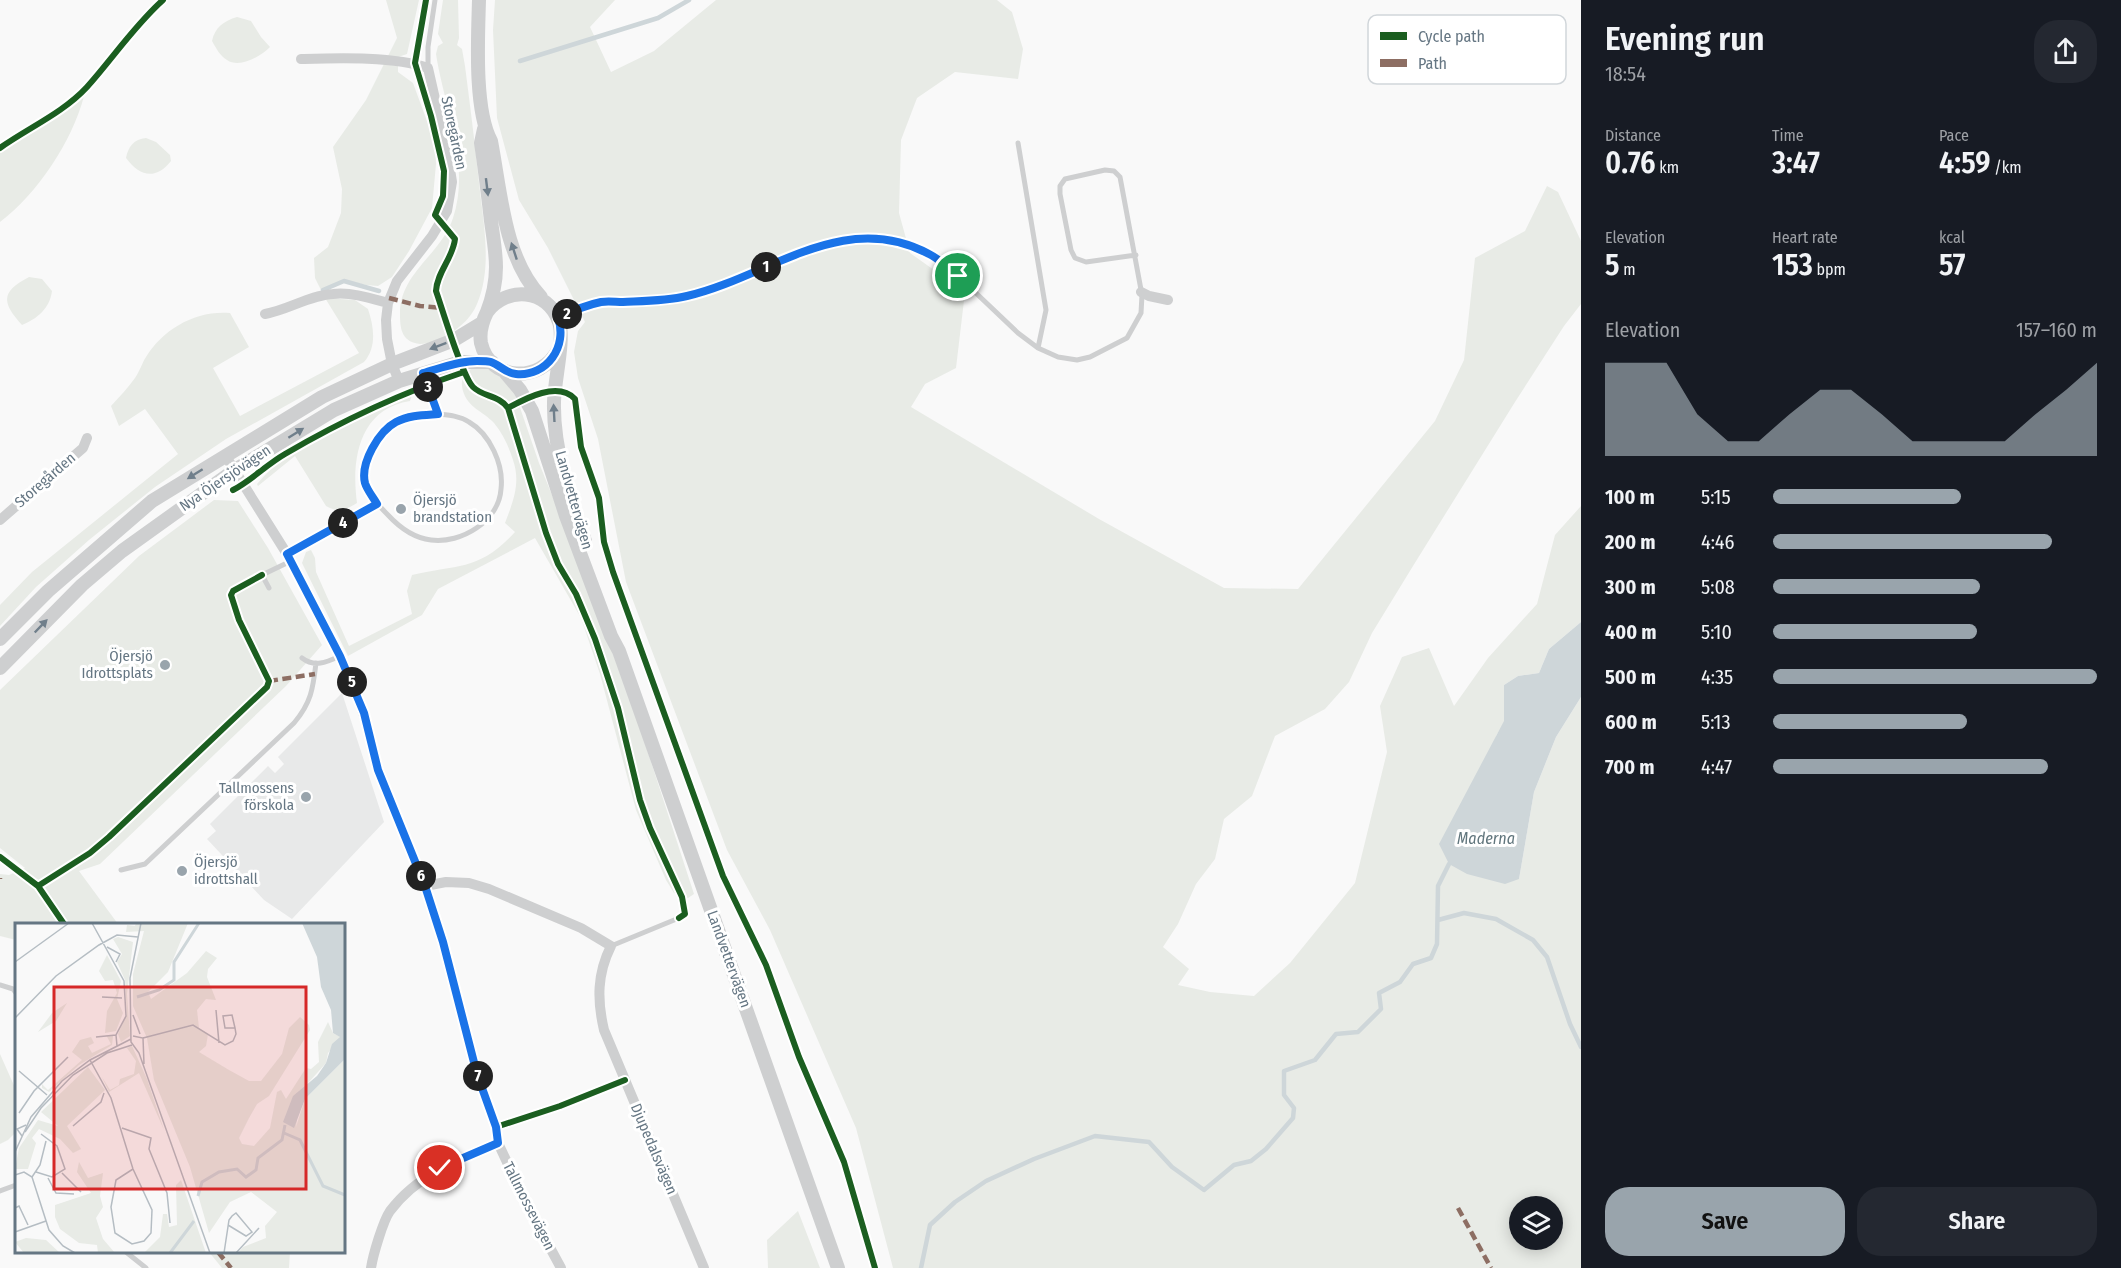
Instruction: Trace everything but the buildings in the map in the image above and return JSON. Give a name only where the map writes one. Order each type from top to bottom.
[{"type":"street","points":[[479,0],[479,80],[484,129],[482,143],[496,267],[484,318],[482,344],[492,362]]},
{"type":"street","points":[[301,59],[344,58],[415,63],[428,68]]},
{"type":"street","name":"Storegården","points":[[399,381],[392,364],[386,320],[388,303],[397,281],[432,236],[447,211],[452,182],[428,68]]},
{"type":"street","points":[[484,129],[491,141],[513,249],[521,271],[558,318]]},
{"type":"street","points":[[1142,292],[1168,300]]},
{"type":"street","points":[[265,314],[282,311],[331,294],[352,294],[388,303]]},
{"type":"street","points":[[484,318],[497,301],[510,295],[525,294],[543,300]]},
{"type":"street","name":"Nya Öjersjövägen","points":[[0,639],[48,591],[152,501],[322,397],[392,364],[454,340],[484,318]]},
{"type":"street","name":"Landvettervägen","points":[[558,318],[561,331],[554,404],[557,442],[580,527],[617,634],[619,651]]},
{"type":"street","points":[[504,371],[524,374],[538,370],[554,357],[560,345]]},
{"type":"street","name":"Nya Öjersjövägen","points":[[0,668],[82,585],[122,551],[235,470],[334,410],[399,381],[461,362],[492,362]]},
{"type":"street","name":"Landvettervägen","points":[[492,362],[504,371],[520,390],[532,411],[566,516],[611,636],[619,651],[838,1268]]},
{"type":"street","name":"Storegården","points":[[0,520],[83,448],[87,438]]},
{"type":"street","name":"Tallmossevägen","points":[[225,455],[289,557],[340,656],[364,713],[378,770],[425,886],[443,942],[477,1074],[496,1127],[498,1143],[528,1207],[561,1268]]},
{"type":"street","points":[[425,886],[446,882],[468,883],[489,889],[581,928],[611,946]]},
{"type":"street","name":"Djupedalsvägen","points":[[611,946],[605,958],[598,998],[604,1030],[704,1268]]},
{"type":"street","name":"Tallmossevägen","points":[[371,1268],[388,1213],[411,1187],[440,1168],[498,1143]]},
{"type":"lane","points":[[428,68],[428,47],[435,0]]},
{"type":"lane","points":[[1018,143],[1046,310],[1038,348]]},
{"type":"lane","points":[[558,318],[584,306],[603,302],[668,300],[688,296],[822,244],[874,237],[897,241],[931,255],[958,276],[1018,333],[1038,348],[1058,357],[1077,360],[1090,357],[1129,340],[1141,313],[1142,292],[1136,255],[1120,177],[1114,171],[1105,170],[1065,179],[1060,186],[1060,194],[1071,250],[1075,258],[1086,262],[1136,255]]},
{"type":"lane","points":[[423,373],[438,414]]},
{"type":"lane","points":[[438,414],[454,416],[469,422],[480,431],[497,457],[501,489],[497,504],[488,518],[477,528],[462,536],[447,540],[431,540],[416,536],[402,528],[377,504],[366,486],[364,475],[373,449],[382,435],[396,422],[418,415],[438,414]]},
{"type":"lane","points":[[262,575],[377,504]]},
{"type":"lane","points":[[258,570],[269,588]]},
{"type":"lane","points":[[302,658],[308,662],[326,663],[340,656]]},
{"type":"lane","points":[[121,870],[145,864],[294,723],[310,700],[316,663]]},
{"type":"lane","points":[[611,946],[679,918]]},
{"type":"lane","points":[[0,985],[15,992]]},
{"type":"lane","points":[[0,1191],[15,1185]]},
{"type":"lane","points":[[128,1253],[146,1268]]},
{"type":"shaded area","points":[[386,0],[419,0],[407,54],[398,57],[398,72],[413,83],[435,143],[436,164],[432,208],[392,277],[378,286],[344,280],[321,290],[315,278],[314,258],[328,247],[341,213],[342,189],[333,147],[366,100],[397,38]]},
{"type":"shaded area","points":[[443,0],[458,0],[459,38],[457,45],[462,49],[465,66],[484,228],[485,275],[477,304],[469,317],[450,334],[432,342],[420,344],[410,341],[402,331],[401,300],[413,276],[447,231],[458,198],[458,156],[436,54],[438,46],[443,43],[438,34]]},
{"type":"shaded area","points":[[495,0],[615,0],[590,27],[611,72],[654,51],[716,0],[997,0],[1012,12],[1023,49],[1018,79],[955,72],[917,98],[901,140],[899,213],[910,253],[965,292],[956,368],[925,384],[911,407],[1099,519],[1224,588],[1298,589],[1435,421],[1464,360],[1475,258],[1525,231],[1547,186],[1558,192],[1581,241],[1581,304],[1564,326],[1515,402],[1413,566],[1372,633],[1349,682],[1325,709],[1275,736],[1252,796],[1224,819],[1215,859],[1196,884],[1178,924],[1163,947],[1189,969],[1178,985],[1210,992],[1254,996],[1290,963],[1355,883],[1387,752],[1380,706],[1402,657],[1429,648],[1454,706],[1488,658],[1537,604],[1555,535],[1581,506],[1581,622],[1549,649],[1539,673],[1518,676],[1504,685],[1505,721],[1496,736],[1519,879],[1534,792],[1556,737],[1581,697],[1581,1268],[893,1268],[856,1128],[770,930],[727,850],[626,582],[598,439],[578,378],[574,352],[578,331],[585,322],[548,248],[519,200],[497,118],[493,30]]},
{"type":"shaded area","points":[[237,17],[251,21],[270,47],[256,57],[238,63],[225,58],[218,52],[212,41],[221,25]]},
{"type":"shaded area","points":[[84,96],[71,131],[51,166],[27,197],[0,222],[0,152]]},
{"type":"shaded area","points":[[146,138],[156,142],[170,155],[171,161],[160,171],[148,174],[137,169],[126,158],[132,144]]},
{"type":"shaded area","points":[[29,277],[42,279],[52,291],[49,303],[42,312],[33,320],[22,325],[11,310],[7,298],[13,288]]},
{"type":"shaded area","points":[[325,298],[355,300],[368,309],[372,323],[373,343],[364,362],[226,439],[155,487],[89,540],[36,587],[0,626],[0,605],[32,572],[178,454],[145,409],[119,426],[111,406],[132,382],[153,347],[171,330],[193,318],[230,313],[249,347],[213,368],[240,416],[359,353]]},
{"type":"shaded area","points":[[472,368],[488,368],[507,382],[515,393],[539,463],[584,574],[640,728],[694,894],[688,898],[674,893],[666,880],[636,810],[600,674],[581,618],[535,538],[438,589],[422,615],[348,656],[302,563],[306,552],[311,550],[315,558],[316,572],[349,646],[412,614],[407,591],[412,575],[456,567],[479,560],[502,545],[515,532],[505,523],[515,492],[515,468],[508,445],[497,427],[465,397],[462,381]]},
{"type":"shaded area","points":[[407,389],[412,395],[410,401],[393,406],[379,414],[369,425],[362,438],[356,470],[357,503],[342,510],[326,506],[295,456],[258,486],[257,484],[272,468],[308,440]]},
{"type":"shaded area","name":"Öjersjö Idrottsplats","points":[[214,500],[238,501],[268,548],[322,645],[286,686],[100,864],[79,871],[117,923],[15,923],[15,940],[0,936],[0,874],[9,875],[25,868],[0,848],[0,690],[139,556]]},
{"type":"shaded area","name":"Tallmossens förskola","points":[[342,693],[384,822],[292,919],[264,900],[207,839],[216,831],[210,824],[268,766],[275,773],[284,764],[278,757]]},
{"type":"shaded area","points":[[0,1054],[15,1088],[15,1133],[0,1144]]},
{"type":"shaded area","points":[[798,1211],[820,1268],[768,1268],[767,1240]]},
{"type":"shaded area","points":[[210,1253],[290,1253],[289,1268],[222,1268]]},
{"type":"water","name":"Maderna","points":[[1581,622],[1581,697],[1556,737],[1534,792],[1519,879],[1505,884],[1467,874],[1449,864],[1439,844],[1504,721],[1504,685],[1518,676],[1539,673],[1549,649]]},
{"type":"waterway","points":[[520,61],[658,18],[689,0]]},
{"type":"waterway","points":[[323,290],[344,281],[379,291]]},
{"type":"waterway","points":[[921,1268],[930,1225],[955,1202],[986,1181],[1034,1159],[1095,1136],[1149,1142],[1172,1167],[1204,1190],[1234,1165],[1251,1161],[1266,1149],[1293,1118],[1294,1108],[1284,1095],[1284,1071],[1315,1060],[1336,1034],[1358,1032],[1381,1009],[1379,993],[1400,982],[1413,964],[1431,958],[1437,944],[1438,886],[1449,864]]},
{"type":"waterway","points":[[1438,920],[1464,913],[1496,919],[1533,940],[1547,957],[1570,1024],[1581,1047]]},
{"type":"marked path","points":[[389,298],[420,306],[442,308]]},
{"type":"marked path","points":[[269,681],[315,674]]},
{"type":"marked path","points":[[1458,1208],[1491,1268]]},
{"type":"marked path","points":[[219,1253],[231,1268]]},
{"type":"cycle path","points":[[0,148],[78,96],[163,0]]},
{"type":"cycle path","points":[[426,0],[415,63],[444,171],[443,196],[435,215],[455,239],[436,291],[468,380],[477,390],[500,401],[508,408],[546,533],[558,564],[576,594],[595,639],[618,708],[640,800],[650,828],[682,897],[685,914],[679,918]]},
{"type":"cycle path","points":[[233,490],[278,458],[329,430],[395,398],[464,372]]},
{"type":"cycle path","points":[[508,408],[533,396],[551,391],[560,391],[575,399],[581,447],[599,498],[604,542],[613,572],[723,876],[766,965],[799,1057],[844,1162],[875,1268]]},
{"type":"cycle path","points":[[38,886],[90,853],[109,837],[267,687],[269,681],[239,620],[231,595],[233,591],[262,575]]},
{"type":"cycle path","points":[[0,857],[38,886],[63,923]]},
{"type":"cycle path","points":[[496,1127],[560,1106],[625,1080]]},
{"type":"place","name":"Öjersjö brandstation","points":[[401,509]]},
{"type":"place","name":"Öjersjö Idrottsplats","points":[[165,665]]},
{"type":"place","name":"Tallmossens förskola","points":[[306,797]]},
{"type":"place","name":"Öjersjö idrottshall","points":[[182,871]]},
{"type":"route","points":[[440,1168],[498,1143],[496,1127],[477,1074],[443,942],[425,886],[378,770],[364,713],[340,656],[287,554],[366,508],[377,504],[366,486],[364,475],[373,449],[382,435],[396,422],[418,415],[438,414],[423,373],[461,362],[476,361],[492,362],[511,373],[531,373],[549,363],[560,345],[561,327],[558,318],[584,306],[603,302],[668,300],[688,296],[822,244],[848,239],[874,237],[915,247],[931,255],[958,276]]}]
